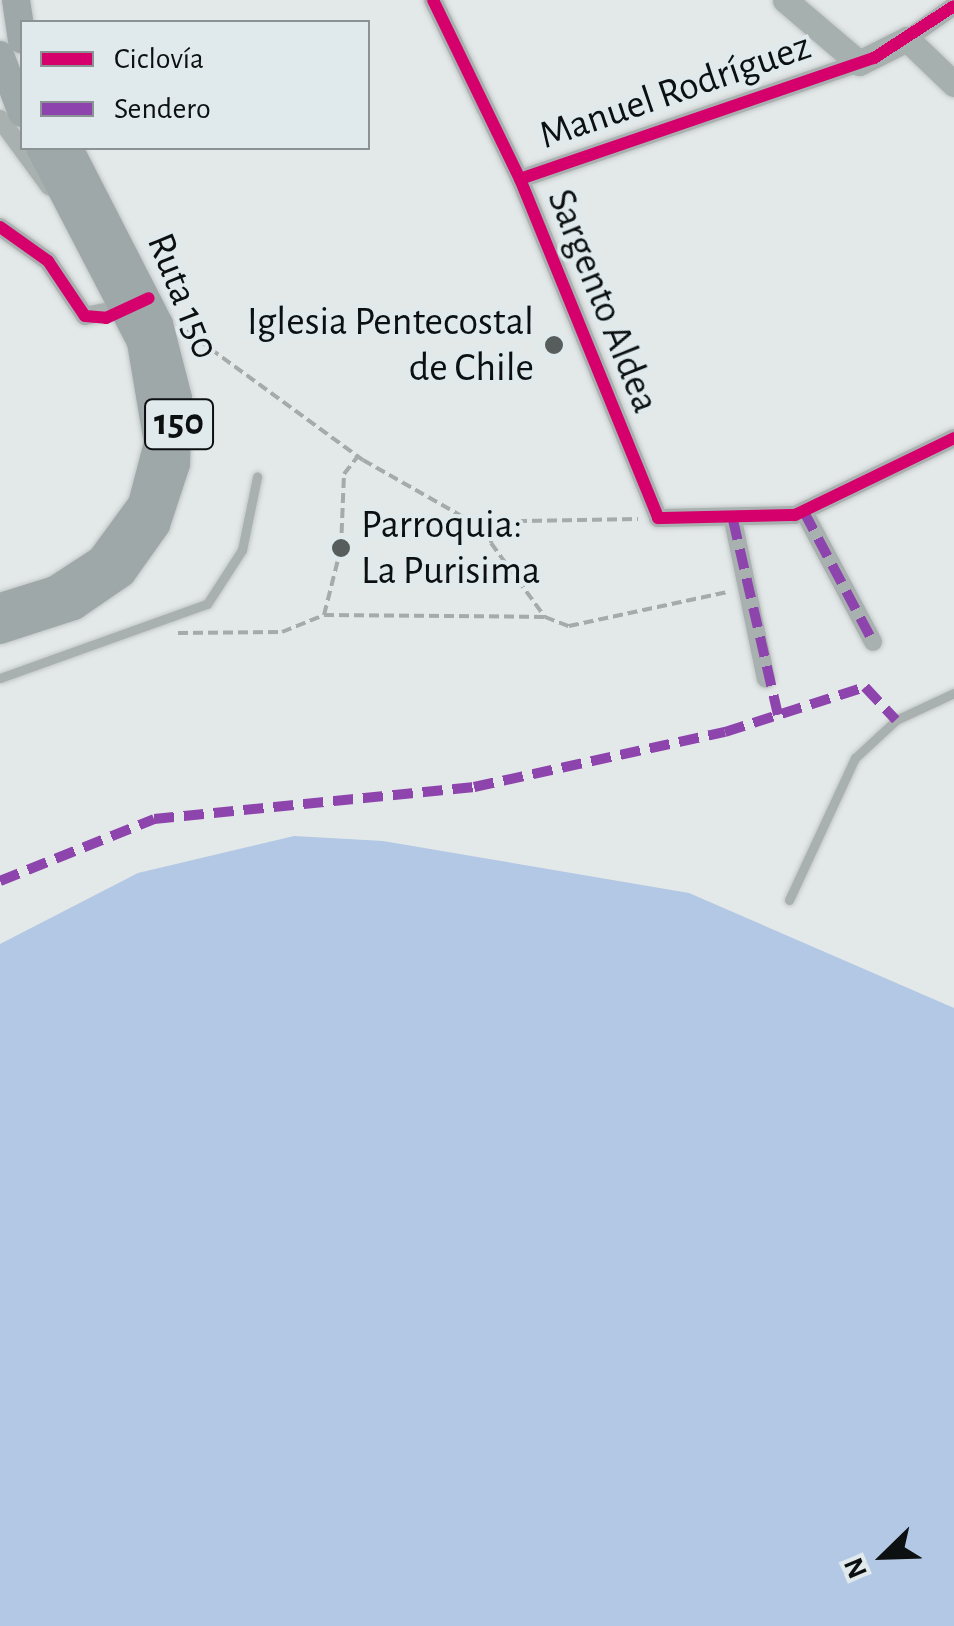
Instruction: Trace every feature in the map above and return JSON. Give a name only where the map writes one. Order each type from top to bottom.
[{"type":"main road","points":[[16,0],[20,27]]},
{"type":"main road","points":[[0,55],[20,108]]},
{"type":"main road","name":"Ruta 150","points":[[0,607],[87,572],[142,504],[159,421],[138,303],[80,219],[41,150]]},
{"type":"main road","name":"Ruta 150","points":[[0,630],[109,585],[165,506],[178,398],[70,150]]},
{"type":"street","name":"Sargento Aldea","points":[[433,0],[520,178],[658,518]]},
{"type":"street","points":[[785,0],[859,63]]},
{"type":"street","name":"Manuel Rodríguez","points":[[520,178],[859,63],[908,40],[954,6]]},
{"type":"street","points":[[908,40],[954,84]]},
{"type":"street","points":[[0,119],[20,144]]},
{"type":"street","points":[[25,150],[80,219]]},
{"type":"street","points":[[0,227],[48,261],[85,316],[138,303]]},
{"type":"street","points":[[658,518],[734,520],[804,512],[954,438]]},
{"type":"street","points":[[804,512],[873,642]]},
{"type":"street","points":[[734,520],[766,678]]},
{"type":"lane","points":[[0,678],[162,626],[224,587],[257,478]]},
{"type":"lane","points":[[788,900],[855,758],[928,704],[954,693]]},
{"type":"path","points":[[138,303],[358,456],[472,522],[658,518]]},
{"type":"path","points":[[324,615],[341,548],[344,474],[358,456]]},
{"type":"path","points":[[492,524],[491,543],[545,617]]},
{"type":"path","points":[[162,626],[183,635],[282,632],[324,615],[545,617],[569,626],[678,596],[747,590]]},
{"type":"water","points":[[294,836],[383,841],[689,893],[954,1008],[954,1626],[0,1626],[0,944],[138,873]]},
{"type":"marked path","points":[[804,512],[873,642]]},
{"type":"marked path","points":[[733,520],[778,715]]},
{"type":"marked path","points":[[0,881],[154,819],[474,787],[725,732],[865,687],[896,720]]},
{"type":"cycle path","points":[[433,0],[520,179],[658,518],[795,515],[954,438]]},
{"type":"cycle path","points":[[520,179],[874,58],[954,6]]},
{"type":"cycle path","points":[[0,227],[48,261],[85,316],[106,318],[149,298]]},
{"type":"place","name":"Iglesia Pentecostal de Chile","points":[[554,345]]},
{"type":"place","name":"Parroquia: La Purisima","points":[[341,548]]}]
